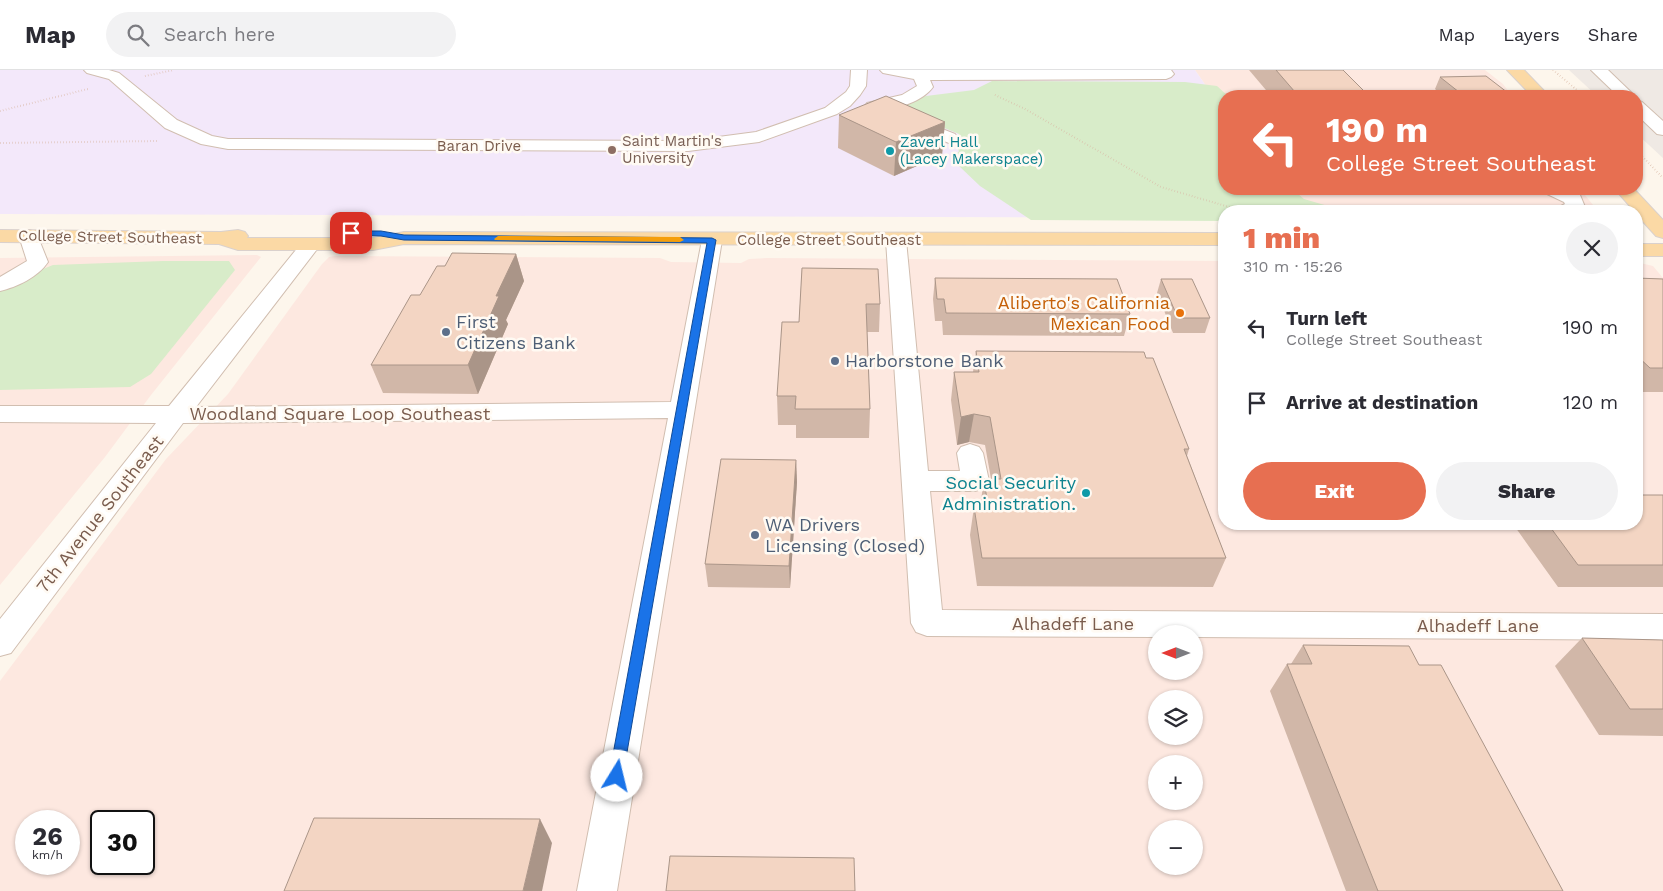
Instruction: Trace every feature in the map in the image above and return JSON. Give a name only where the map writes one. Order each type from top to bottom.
[{"type":"main road","points":[[1515,70],[1535,90]]},
{"type":"main road","points":[[1629,195],[1639,205]]},
{"type":"main road","points":[[1643,210],[1663,232]]},
{"type":"main road","points":[[1643,232],[1663,232]]},
{"type":"main road","name":"College Street Southeast","points":[[0,236],[221,238],[248,234],[381,233],[404,238]]},
{"type":"main road","name":"College Street Southeast","points":[[221,238],[238,244],[373,244],[404,238],[712,240],[1218,239]]},
{"type":"main road","points":[[1643,250],[1663,250]]},
{"type":"street","name":"Baran Drive","points":[[92,70],[114,76],[171,124],[207,140],[228,144],[688,146],[739,140],[774,132],[831,111],[850,96]]},
{"type":"street","points":[[859,70],[858,86],[850,96],[949,138]]},
{"type":"street","points":[[888,70],[921,75],[1068,72],[1166,74],[1163,70]]},
{"type":"street","points":[[1599,70],[1621,90]]},
{"type":"street","points":[[873,106],[894,103],[917,96],[925,87],[921,75]]},
{"type":"street","points":[[1643,111],[1663,130]]},
{"type":"street","points":[[1563,195],[1573,200],[1574,205]]},
{"type":"street","points":[[1,284],[33,268],[38,262],[29,236]]},
{"type":"street","points":[[597,891],[680,410],[712,240]]},
{"type":"street","name":"Alhadeff Lane","points":[[896,240],[927,623],[1663,627]]},
{"type":"street","name":"7th Avenue Southeast","points":[[0,644],[176,415],[311,244]]},
{"type":"street","name":"Woodland Square Loop Southeast","points":[[0,414],[176,415],[680,410]]},
{"type":"street","points":[[916,481],[975,481],[970,453]]},
{"type":"path","points":[[1553,70],[1577,90]]},
{"type":"path","points":[[993,94],[1161,187],[1219,205]]},
{"type":"path","points":[[0,143],[207,140]]},
{"type":"path","points":[[1643,157],[1663,178]]},
{"type":"shaded area","name":"Saint Martin's University","points":[[0,70],[1195,70],[1218,103],[1218,195],[1224,195],[1224,205],[1218,205],[1218,218],[0,214]]},
{"type":"shaded area","points":[[1195,70],[1485,70],[1508,90],[1218,90],[1218,103]]},
{"type":"shaded area","points":[[1569,70],[1663,70],[1663,158],[1643,139],[1643,90],[1591,90]]},
{"type":"shaded area","points":[[1280,195],[1585,195],[1593,205],[1287,205]]},
{"type":"shaded area","points":[[257,255],[261,257],[151,395],[105,457],[0,585],[0,258]]},
{"type":"shaded area","points":[[335,256],[660,258],[671,262],[741,263],[749,259],[767,258],[1218,261],[1218,530],[1643,530],[1643,264],[1653,266],[1663,278],[1663,891],[0,891],[0,681],[166,459],[228,394],[322,264],[329,257]]},
{"type":"green space","points":[[992,81],[1185,82],[1217,86],[1221,90],[1218,90],[1218,195],[1299,195],[1304,199],[1324,205],[1218,205],[1218,221],[1031,220],[980,186],[959,166],[954,158],[959,151],[954,143],[959,134],[910,114],[899,106],[926,96],[974,90]]},
{"type":"green space","points":[[229,261],[235,270],[151,374],[130,387],[0,390],[0,290],[28,275],[53,265]]},
{"type":"building","points":[[1276,70],[1343,70],[1363,90],[1293,90]]},
{"type":"building","points":[[1486,76],[1504,90],[1456,90],[1440,77]]},
{"type":"building","points":[[886,96],[945,122],[896,142],[839,115]]},
{"type":"building","points":[[452,253],[516,254],[496,296],[499,296],[468,365],[371,365],[411,295],[420,295],[437,266],[445,266]]},
{"type":"building","points":[[802,268],[878,269],[880,304],[866,304],[870,409],[795,409],[796,396],[777,396],[782,322],[799,322]]},
{"type":"building","points":[[935,278],[1117,279],[1130,314],[946,313],[944,299],[937,299]]},
{"type":"building","points":[[1643,278],[1663,279],[1663,368],[1650,368],[1643,362]]},
{"type":"building","points":[[1161,279],[1192,279],[1210,318],[1178,318]]},
{"type":"building","name":"Social Security Administration.","points":[[976,351],[1144,352],[1146,358],[1153,358],[1189,449],[1184,449],[1226,558],[982,558],[974,507],[988,507],[984,479],[1001,479],[990,417],[974,414],[961,417],[954,372],[979,372]]},
{"type":"building","name":"WA Drivers Licensing (Closed)","points":[[721,459],[796,460],[789,566],[705,564]]},
{"type":"building","points":[[1643,495],[1663,495],[1663,565],[1578,565],[1552,530],[1643,530]]},
{"type":"building","points":[[1582,638],[1663,640],[1663,709],[1630,709]]},
{"type":"building","points":[[1303,645],[1409,646],[1419,665],[1441,665],[1563,891],[1378,891],[1287,664],[1312,664]]},
{"type":"building","points":[[314,818],[540,819],[523,891],[284,891]]},
{"type":"building","points":[[670,856],[854,858],[855,891],[666,891]]},
{"type":"slow traffic","points":[[498,239],[680,240]]},
{"type":"place","name":"Saint Martin's University","points":[[612,150]]},
{"type":"place","name":"Zaverl Hall (Lacey Makerspace)","points":[[890,151]]},
{"type":"place","name":"Aliberto's California Mexican Food","points":[[1180,313]]},
{"type":"place","name":"First Citizens Bank","points":[[446,332]]},
{"type":"place","name":"Harborstone Bank","points":[[835,361]]},
{"type":"place","name":"Social Security Administration.","points":[[1086,493]]},
{"type":"place","name":"WA Drivers Licensing (Closed)","points":[[755,535]]},
{"type":"route","points":[[351,233],[381,233],[404,238],[712,240],[680,410],[617,776]]}]
